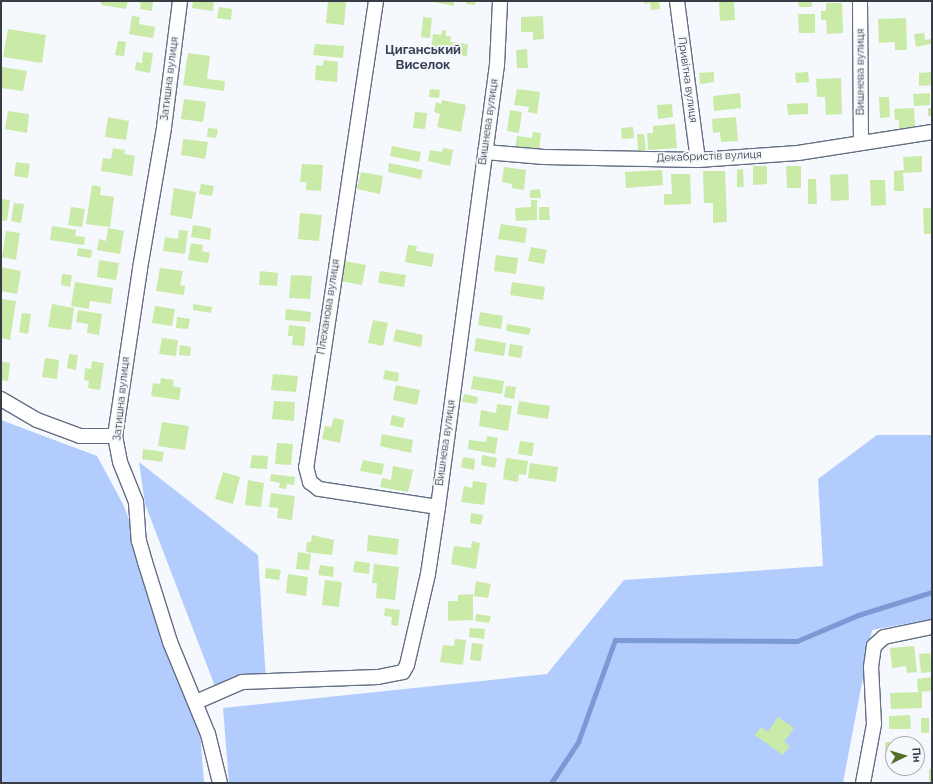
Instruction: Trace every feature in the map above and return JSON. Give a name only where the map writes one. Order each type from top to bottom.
[{"type":"street","name":"Затишна вулиця","points":[[180,1],[164,128],[140,269],[116,436],[120,462],[136,502],[139,541],[145,562],[170,642],[208,734],[220,783]]},
{"type":"street","name":"Плеханова вулиця","points":[[376,1],[306,468],[310,482],[318,489],[438,507]]},
{"type":"street","name":"Вишнева вулиця","points":[[196,702],[228,687],[249,681],[363,678],[403,672],[417,627],[438,507],[500,44],[500,1]]},
{"type":"street","name":"Привітна вулиця","points":[[677,1],[698,160]]},
{"type":"street","name":"Вишнева вулиця","points":[[860,1],[861,143]]},
{"type":"street","name":"Декабристів вулиця","points":[[485,152],[544,157],[698,160],[798,153],[932,132]]},
{"type":"street","points":[[1,399],[37,420],[70,432],[92,437],[116,436]]},
{"type":"street","points":[[863,783],[874,724],[871,667],[874,646],[884,637],[932,627]]},
{"type":"shaded area","points":[[1,420],[97,456],[124,506],[199,718],[204,783],[1,783]]},
{"type":"shaded area","points":[[877,435],[932,435],[932,619],[872,630],[843,783],[229,783],[223,708],[547,674],[624,580],[823,566],[818,479]]},
{"type":"shaded area","points":[[139,462],[258,555],[266,681],[216,689],[145,504]]},
{"type":"building","points":[[101,1],[128,1],[126,9],[101,5]]},
{"type":"building","points":[[134,1],[153,1],[152,11],[140,9],[141,3]]},
{"type":"building","points":[[193,1],[214,1],[213,11],[192,8]]},
{"type":"building","points":[[328,1],[346,1],[344,25],[326,23]]},
{"type":"building","points":[[429,1],[454,1],[454,6]]},
{"type":"building","points":[[466,1],[476,1],[475,5],[466,4]]},
{"type":"building","points":[[644,1],[659,1],[660,9],[651,10],[650,3],[644,4]]},
{"type":"building","points":[[719,1],[734,1],[735,20],[720,21]]},
{"type":"building","points":[[798,1],[812,1],[812,7],[799,7]]},
{"type":"building","points":[[826,3],[842,3],[843,33],[827,34],[826,20],[821,20],[821,11],[826,11]]},
{"type":"building","points":[[219,7],[232,9],[231,20],[217,18]]},
{"type":"building","points":[[798,14],[815,14],[815,33],[799,33]]},
{"type":"building","points":[[132,16],[140,17],[139,24],[155,27],[153,38],[129,34]]},
{"type":"building","points":[[543,16],[544,39],[533,40],[533,32],[521,32],[521,17]]},
{"type":"building","points":[[423,17],[432,18],[430,38],[421,37]]},
{"type":"building","points":[[906,18],[907,50],[895,50],[895,42],[879,43],[878,19]]},
{"type":"building","points":[[8,29],[46,35],[42,63],[3,57]]},
{"type":"building","points":[[442,30],[446,31],[446,36],[451,36],[450,42],[468,44],[467,56],[431,52],[433,34],[441,35]]},
{"type":"building","points":[[924,33],[925,40],[931,39],[931,44],[916,47],[914,34]]},
{"type":"building","points":[[118,41],[126,42],[124,56],[115,55]]},
{"type":"building","points":[[315,44],[344,46],[343,58],[313,55]]},
{"type":"building","points":[[527,49],[528,68],[517,68],[516,50]]},
{"type":"building","points":[[143,52],[153,53],[150,73],[135,70],[136,62],[142,63]]},
{"type":"building","points":[[188,53],[210,56],[207,79],[225,81],[224,91],[183,85]]},
{"type":"building","points":[[324,60],[338,62],[337,82],[315,80],[316,65],[323,66]]},
{"type":"building","points":[[2,67],[27,71],[23,91],[1,88]]},
{"type":"building","points":[[714,72],[714,82],[700,84],[699,73]]},
{"type":"building","points":[[808,72],[809,82],[796,83],[795,73]]},
{"type":"building","points":[[932,72],[932,85],[919,86],[919,73]]},
{"type":"building","points":[[841,78],[842,114],[826,115],[825,97],[817,97],[816,79]]},
{"type":"building","points":[[430,89],[440,90],[439,98],[429,97]]},
{"type":"building","points":[[517,89],[540,92],[537,114],[528,112],[529,107],[514,105]]},
{"type":"building","points":[[740,93],[741,108],[714,111],[713,96]]},
{"type":"building","points":[[930,93],[930,105],[914,106],[913,94]]},
{"type":"building","points":[[879,97],[889,97],[890,117],[880,118]]},
{"type":"building","points":[[184,99],[206,102],[203,122],[181,119]]},
{"type":"building","points":[[442,100],[466,105],[461,132],[437,127],[440,114],[434,112],[436,102],[441,104]]},
{"type":"building","points":[[808,103],[808,114],[788,115],[787,104]]},
{"type":"building","points":[[672,104],[673,117],[658,119],[657,105]]},
{"type":"building","points":[[914,108],[915,128],[899,129],[899,120],[895,120],[894,109]]},
{"type":"building","points":[[928,108],[932,108],[932,116],[928,116]]},
{"type":"building","points":[[510,110],[522,112],[519,133],[507,131]]},
{"type":"building","points":[[8,111],[29,114],[27,133],[5,129]]},
{"type":"building","points":[[415,112],[427,113],[425,129],[413,128]]},
{"type":"building","points":[[108,117],[129,121],[126,140],[105,137]]},
{"type":"building","points":[[736,117],[738,141],[721,142],[720,132],[713,133],[712,119]]},
{"type":"building","points":[[675,124],[677,148],[648,150],[647,133],[653,133],[653,126]]},
{"type":"building","points":[[633,127],[634,138],[622,139],[621,128]]},
{"type":"building","points":[[208,128],[218,129],[216,138],[207,137]]},
{"type":"building","points":[[533,132],[541,133],[539,153],[515,150],[517,136],[532,138]]},
{"type":"building","points":[[637,134],[644,134],[646,150],[638,151]]},
{"type":"building","points":[[183,139],[208,142],[205,159],[181,155]]},
{"type":"building","points":[[392,146],[421,152],[419,162],[390,156]]},
{"type":"building","points":[[113,148],[125,150],[124,154],[135,156],[132,176],[101,171],[103,158],[111,159]]},
{"type":"building","points":[[443,148],[453,150],[450,166],[428,161],[430,150],[442,152]]},
{"type":"building","points":[[922,156],[922,172],[903,173],[904,191],[894,191],[894,171],[904,170],[903,157]]},
{"type":"building","points":[[16,162],[30,164],[28,178],[14,176]]},
{"type":"building","points":[[389,163],[423,170],[421,179],[388,172]]},
{"type":"building","points":[[302,164],[323,165],[321,191],[306,190],[306,182],[300,182]]},
{"type":"building","points":[[753,166],[767,166],[767,184],[753,185]]},
{"type":"building","points":[[786,166],[801,166],[801,188],[787,188]]},
{"type":"building","points":[[504,167],[526,170],[524,190],[512,188],[512,184],[502,182]]},
{"type":"building","points":[[743,169],[744,187],[737,187],[737,170]]},
{"type":"building","points":[[662,170],[663,185],[626,188],[625,172]]},
{"type":"building","points":[[703,171],[725,171],[727,222],[713,223],[713,203],[704,203]]},
{"type":"building","points":[[361,172],[383,176],[380,194],[357,189]]},
{"type":"building","points":[[671,174],[690,174],[691,204],[664,205],[664,194],[672,194]]},
{"type":"building","points":[[848,174],[849,200],[831,201],[830,175]]},
{"type":"building","points":[[808,179],[816,179],[817,204],[808,204]]},
{"type":"building","points":[[870,180],[885,180],[886,205],[871,206]]},
{"type":"building","points":[[201,184],[214,186],[212,196],[199,194]]},
{"type":"building","points":[[92,185],[101,187],[100,195],[114,197],[110,227],[86,224]]},
{"type":"building","points":[[174,188],[196,192],[192,219],[170,215]]},
{"type":"building","points":[[540,189],[541,198],[530,198],[530,190]]},
{"type":"building","points":[[1,199],[10,200],[7,221],[1,220]]},
{"type":"building","points":[[531,200],[537,200],[537,220],[516,221],[515,208],[531,207]]},
{"type":"building","points":[[14,203],[24,204],[21,223],[11,221]]},
{"type":"building","points":[[71,207],[85,209],[82,227],[68,225]]},
{"type":"building","points":[[539,207],[549,207],[550,220],[539,220]]},
{"type":"building","points":[[923,208],[932,208],[932,234],[924,234]]},
{"type":"building","points":[[300,213],[322,215],[319,241],[298,239]]},
{"type":"building","points":[[501,224],[527,228],[525,243],[498,239]]},
{"type":"building","points":[[193,225],[211,228],[210,240],[191,237]]},
{"type":"building","points":[[52,226],[76,230],[75,236],[85,237],[84,245],[50,240]]},
{"type":"building","points":[[108,228],[124,231],[120,254],[97,250],[99,239],[106,241]]},
{"type":"building","points":[[179,230],[188,231],[185,254],[163,251],[165,237],[178,239]]},
{"type":"building","points":[[6,231],[20,233],[16,260],[2,257]]},
{"type":"building","points":[[191,243],[203,245],[202,251],[210,253],[208,263],[188,260]]},
{"type":"building","points":[[408,245],[417,246],[416,251],[434,254],[432,267],[405,262]]},
{"type":"building","points":[[531,247],[547,250],[544,264],[528,261]]},
{"type":"building","points":[[78,248],[92,250],[91,258],[77,256]]},
{"type":"building","points":[[496,255],[518,258],[516,274],[494,271]]},
{"type":"building","points":[[99,260],[119,263],[116,280],[97,277]]},
{"type":"building","points":[[345,261],[366,265],[362,285],[341,281]]},
{"type":"building","points":[[1,267],[21,271],[17,294],[1,291]]},
{"type":"building","points":[[160,268],[183,271],[180,285],[185,286],[184,295],[156,291]]},
{"type":"building","points":[[260,271],[278,273],[277,286],[259,285]]},
{"type":"building","points":[[380,271],[406,275],[404,287],[378,283]]},
{"type":"building","points":[[62,274],[72,275],[70,287],[61,285]]},
{"type":"building","points":[[291,275],[312,276],[310,299],[289,298]]},
{"type":"building","points":[[75,282],[113,288],[111,304],[90,301],[89,309],[71,306]]},
{"type":"building","points":[[512,282],[545,287],[543,300],[510,295]]},
{"type":"building","points":[[1,299],[16,301],[10,340],[1,338]]},
{"type":"building","points":[[52,304],[74,308],[71,330],[48,327]]},
{"type":"building","points":[[193,304],[212,307],[211,313],[193,310]]},
{"type":"building","points":[[155,306],[175,309],[172,326],[152,323]]},
{"type":"building","points":[[286,309],[311,312],[310,322],[285,320]]},
{"type":"building","points":[[78,310],[102,314],[99,335],[87,333],[88,324],[76,322]]},
{"type":"building","points":[[480,312],[503,316],[501,329],[478,325]]},
{"type":"building","points":[[22,313],[31,314],[28,334],[19,332]]},
{"type":"building","points":[[177,317],[190,319],[188,329],[176,328]]},
{"type":"building","points":[[373,320],[388,323],[383,346],[368,343]]},
{"type":"building","points":[[507,324],[531,328],[529,335],[506,331]]},
{"type":"building","points":[[289,325],[306,327],[304,346],[292,345],[293,336],[288,336]]},
{"type":"building","points":[[396,329],[423,335],[421,347],[393,341]]},
{"type":"building","points":[[162,338],[178,340],[176,356],[159,354]]},
{"type":"building","points":[[476,338],[506,343],[504,356],[474,351]]},
{"type":"building","points":[[510,344],[523,346],[521,358],[508,356]]},
{"type":"building","points":[[180,345],[191,347],[190,356],[179,355]]},
{"type":"building","points":[[69,354],[78,355],[76,370],[67,368]]},
{"type":"building","points":[[45,358],[59,360],[57,379],[42,377]]},
{"type":"building","points":[[1,361],[10,363],[8,381],[1,380]]},
{"type":"building","points":[[92,361],[104,363],[100,390],[88,388],[89,381],[84,380],[85,368],[91,369]]},
{"type":"building","points":[[385,370],[399,373],[398,382],[383,379]]},
{"type":"building","points":[[273,374],[298,376],[296,392],[271,390]]},
{"type":"building","points":[[473,376],[504,381],[502,394],[471,389]]},
{"type":"building","points":[[161,378],[174,380],[173,386],[181,388],[179,400],[151,396],[153,383],[160,384]]},
{"type":"building","points":[[396,385],[420,390],[417,405],[393,400]]},
{"type":"building","points":[[506,386],[516,387],[514,399],[504,397]]},
{"type":"building","points":[[464,394],[478,397],[477,404],[462,402]]},
{"type":"building","points":[[274,401],[295,402],[294,421],[272,419]]},
{"type":"building","points":[[519,401],[550,406],[548,419],[517,414]]},
{"type":"building","points":[[497,404],[512,406],[508,431],[479,426],[481,410],[496,413]]},
{"type":"building","points":[[392,415],[405,418],[403,428],[390,425]]},
{"type":"building","points":[[334,418],[344,420],[340,443],[322,439],[325,426],[331,427]]},
{"type":"building","points":[[162,422],[189,426],[185,450],[158,446]]},
{"type":"building","points":[[382,434],[413,440],[411,453],[380,446]]},
{"type":"building","points":[[487,436],[498,438],[495,454],[468,449],[469,440],[486,442]]},
{"type":"building","points":[[520,441],[534,443],[532,456],[518,454]]},
{"type":"building","points":[[277,443],[293,444],[291,465],[275,464]]},
{"type":"building","points":[[143,449],[164,452],[162,462],[142,459]]},
{"type":"building","points":[[252,455],[268,456],[267,469],[250,468]]},
{"type":"building","points":[[482,455],[497,458],[495,468],[481,465]]},
{"type":"building","points":[[463,457],[475,459],[474,470],[461,467]]},
{"type":"building","points":[[506,458],[528,461],[526,475],[519,474],[518,482],[503,479]]},
{"type":"building","points":[[363,460],[384,464],[382,475],[360,471]]},
{"type":"building","points":[[530,463],[558,467],[556,482],[528,478]]},
{"type":"building","points":[[393,466],[413,470],[408,492],[380,487],[382,478],[391,480]]},
{"type":"building","points":[[223,472],[240,477],[233,504],[215,499]]},
{"type":"building","points":[[271,474],[295,477],[294,485],[287,484],[286,489],[279,488],[280,483],[270,481]]},
{"type":"building","points":[[248,480],[264,483],[261,507],[245,505]]},
{"type":"building","points":[[473,481],[487,483],[484,505],[461,502],[464,486],[472,488]]},
{"type":"building","points":[[271,493],[295,496],[292,520],[277,518],[278,508],[269,507]]},
{"type":"building","points":[[471,513],[483,515],[481,525],[470,523]]},
{"type":"building","points":[[312,535],[334,540],[332,555],[306,552],[307,542],[311,542]]},
{"type":"building","points":[[368,535],[399,539],[397,555],[367,551]]},
{"type":"building","points":[[472,541],[480,543],[476,569],[451,564],[454,546],[471,548]]},
{"type":"building","points":[[298,552],[311,554],[309,570],[296,569]]},
{"type":"building","points":[[355,561],[370,563],[369,574],[353,572]]},
{"type":"building","points":[[374,564],[399,567],[395,600],[376,598],[377,583],[372,583]]},
{"type":"building","points":[[320,565],[334,567],[333,577],[318,575]]},
{"type":"building","points":[[266,568],[281,570],[279,580],[265,578]]},
{"type":"building","points":[[288,574],[308,577],[306,596],[286,593]]},
{"type":"building","points":[[325,580],[342,582],[339,607],[322,605]]},
{"type":"building","points":[[476,581],[491,584],[488,598],[474,596]]},
{"type":"building","points":[[473,594],[473,620],[448,621],[448,601],[458,601],[458,595]]},
{"type":"building","points":[[385,608],[400,610],[398,626],[391,625],[392,617],[384,616]]},
{"type":"building","points":[[476,614],[491,616],[489,623],[475,621]]},
{"type":"building","points":[[470,628],[485,629],[484,639],[469,637]]},
{"type":"building","points":[[455,639],[466,640],[463,665],[440,662],[443,645],[454,646]]},
{"type":"building","points":[[472,643],[483,644],[481,661],[470,660]]},
{"type":"building","points":[[914,646],[917,672],[907,673],[906,666],[892,668],[890,648]]},
{"type":"building","points":[[930,653],[932,672],[921,673],[919,654]]},
{"type":"building","points":[[932,677],[932,691],[918,692],[917,679]]},
{"type":"building","points":[[922,692],[922,708],[891,709],[890,693]]},
{"type":"building","points":[[910,715],[911,729],[889,729],[889,716]]},
{"type":"building","points":[[778,717],[794,728],[784,742],[790,746],[783,755],[755,735],[761,727],[768,732]]},
{"type":"building","points":[[921,718],[929,718],[929,733],[921,733]]},
{"type":"building","points":[[929,769],[932,769],[932,783],[929,783]]},
{"type":"waterway","points":[[551,783],[578,742],[615,640],[797,641],[858,615],[932,592]]},
{"type":"district","name":"Циганський Виселок","points":[[423,58]]}]
